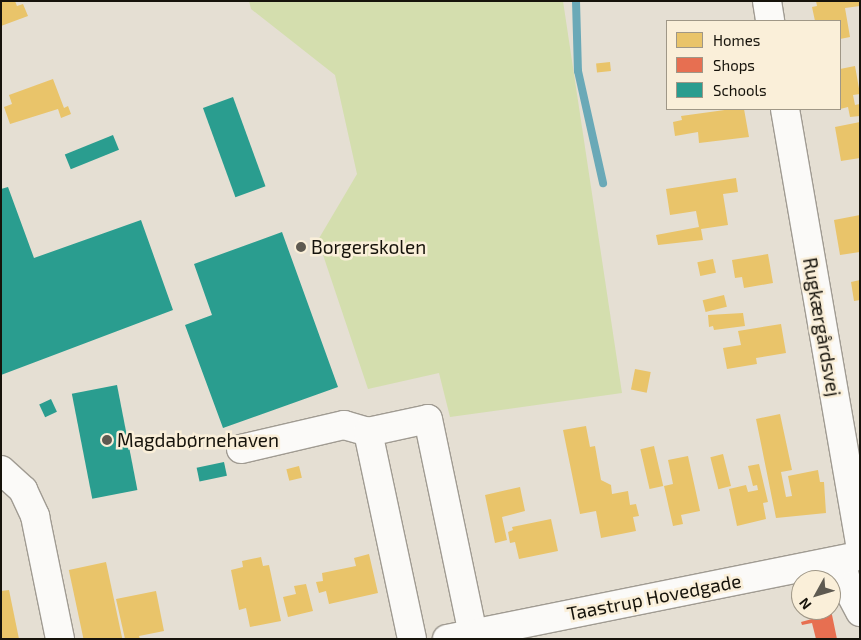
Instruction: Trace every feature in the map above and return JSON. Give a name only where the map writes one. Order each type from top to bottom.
[{"type":"street","points":[[767,1],[770,20]]},
{"type":"street","name":"Rugkærgårdsvej","points":[[784,110],[854,554],[849,592],[860,612]]},
{"type":"street","points":[[240,450],[344,425],[368,432],[428,419],[460,636]]},
{"type":"street","points":[[368,432],[412,639]]},
{"type":"street","points":[[1,470],[23,490],[36,516],[60,639]]},
{"type":"street","name":"Taastrup Hovedgade","points":[[460,636],[854,554]]},
{"type":"green space","points":[[249,1],[563,1],[622,393],[450,417],[439,373],[368,389],[318,240],[357,174],[335,75],[251,9]]},
{"type":"building: Homes","points":[[1,1],[15,1],[17,6],[23,4],[28,16],[1,26]]},
{"type":"building: Homes","points":[[816,1],[860,1],[860,6],[845,8],[850,37],[841,39],[841,20],[815,20],[812,7],[817,6]]},
{"type":"building: Homes","points":[[610,62],[611,71],[597,72],[596,63]]},
{"type":"building: Homes","points":[[855,66],[860,94],[853,95],[855,105],[860,104],[860,116],[850,117],[848,107],[841,109],[841,69]]},
{"type":"building: Homes","points":[[53,79],[64,108],[68,106],[71,114],[61,118],[58,109],[10,124],[4,107],[12,104],[9,95]]},
{"type":"building: Homes","points":[[725,110],[744,110],[749,137],[699,143],[698,132],[675,136],[673,122],[682,120],[681,116]]},
{"type":"building: Homes","points":[[860,122],[860,158],[841,161],[835,127]]},
{"type":"building: Homes","points":[[736,178],[738,192],[723,194],[728,225],[701,229],[703,240],[658,245],[656,235],[699,227],[696,211],[670,215],[666,189]]},
{"type":"building: Homes","points":[[860,215],[860,252],[840,255],[834,220]]},
{"type":"building: Homes","points":[[768,254],[773,283],[744,288],[742,277],[735,278],[732,260]]},
{"type":"building: Homes","points":[[713,259],[716,273],[700,276],[697,262]]},
{"type":"building: Homes","points":[[860,280],[860,300],[854,301],[851,282]]},
{"type":"building: Homes","points":[[724,295],[727,307],[706,312],[703,300]]},
{"type":"building: Homes","points":[[743,313],[745,326],[714,330],[713,326],[709,327],[708,315]]},
{"type":"building: Homes","points":[[781,324],[786,353],[756,358],[757,364],[727,369],[723,348],[741,345],[738,331]]},
{"type":"building: Homes","points":[[635,369],[651,372],[647,393],[631,390]]},
{"type":"building: Homes","points":[[780,414],[792,470],[781,472],[786,497],[792,496],[788,476],[818,470],[820,482],[824,482],[826,513],[776,518],[756,419]]},
{"type":"building: Homes","points":[[586,426],[590,447],[595,446],[601,480],[611,485],[612,494],[628,491],[630,505],[636,504],[639,516],[633,517],[636,531],[601,538],[596,511],[580,514],[563,430]]},
{"type":"building: Homes","points":[[654,446],[663,486],[650,489],[640,449]]},
{"type":"building: Homes","points":[[723,454],[731,486],[718,489],[710,457]]},
{"type":"building: Homes","points":[[688,456],[700,511],[681,515],[683,524],[673,526],[664,486],[673,484],[668,460]]},
{"type":"building: Homes","points":[[759,464],[768,502],[763,503],[766,519],[737,526],[729,489],[746,485],[748,492],[758,490],[757,485],[753,486],[748,466]]},
{"type":"building: Homes","points":[[299,466],[302,478],[289,481],[286,469]]},
{"type":"building: Homes","points":[[520,487],[525,511],[502,517],[507,540],[495,543],[485,495]]},
{"type":"building: Homes","points":[[551,519],[558,551],[519,559],[515,542],[510,543],[508,532],[513,530],[512,527]]},
{"type":"building: Homes","points":[[369,554],[378,593],[329,604],[326,591],[319,593],[316,582],[323,581],[322,573],[356,566],[354,558]]},
{"type":"building: Homes","points":[[261,557],[263,566],[269,565],[281,621],[250,627],[246,608],[239,610],[231,570],[243,567],[242,561]]},
{"type":"building: Homes","points":[[106,562],[122,639],[84,639],[69,570]]},
{"type":"building: Homes","points":[[306,584],[313,611],[288,617],[283,597],[296,594],[294,586]]},
{"type":"building: Homes","points":[[9,590],[19,639],[1,639],[1,591]]},
{"type":"building: Homes","points":[[156,591],[164,631],[139,636],[140,639],[125,639],[116,599]]},
{"type":"building: Shops","points":[[808,620],[833,620],[837,639],[816,639],[812,623],[802,625],[801,622]]},
{"type":"building: Schools","points":[[233,97],[265,186],[235,197],[203,108]]},
{"type":"building: Schools","points":[[113,135],[119,150],[71,169],[65,154]]},
{"type":"building: Schools","points":[[8,187],[34,258],[141,220],[173,310],[1,375],[1,189]]},
{"type":"building: Schools","points":[[282,232],[338,387],[223,428],[185,325],[212,315],[194,264]]},
{"type":"building: Schools","points":[[117,385],[137,490],[92,499],[72,394]]},
{"type":"building: Schools","points":[[51,399],[57,412],[45,417],[39,404]]},
{"type":"building: Schools","points":[[224,462],[227,476],[200,482],[197,468]]},
{"type":"waterway","points":[[576,1],[578,71],[603,183]]},
{"type":"place","name":"Borgerskolen","points":[[301,247]]},
{"type":"place","name":"Magdabørnehaven","points":[[107,440]]}]
